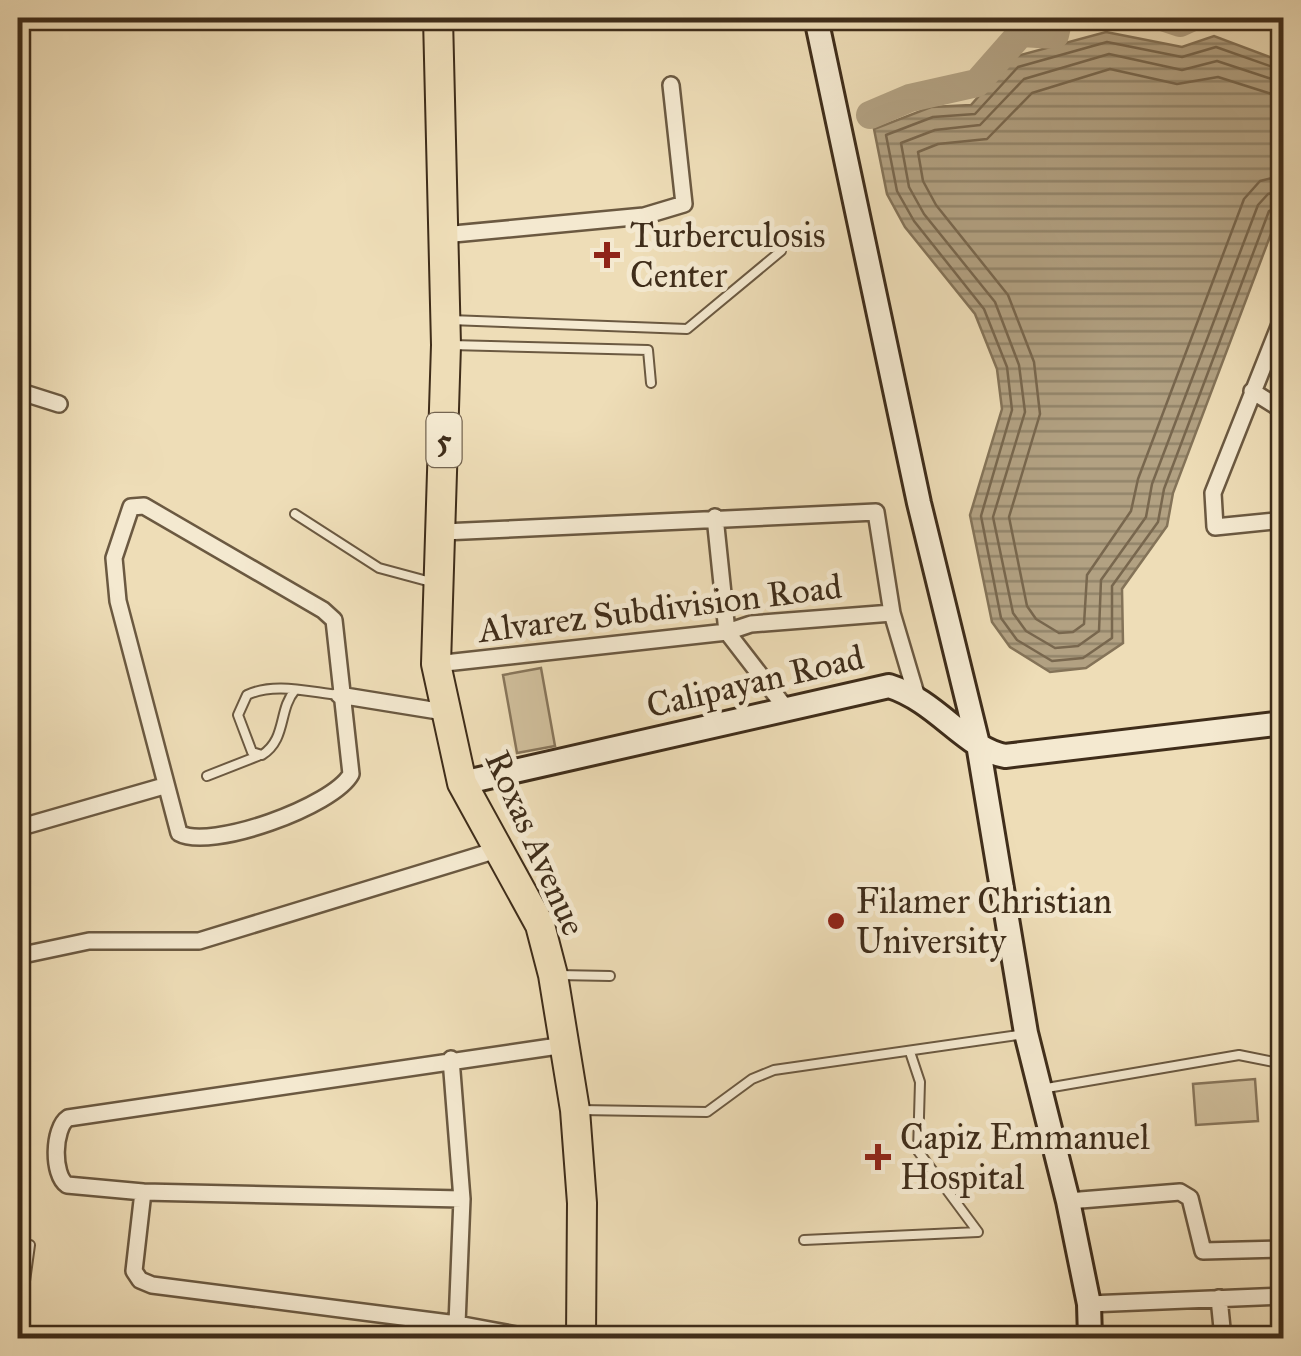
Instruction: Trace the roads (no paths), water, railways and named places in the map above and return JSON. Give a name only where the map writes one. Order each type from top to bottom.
[{"type":"highway","name":"Roxas Avenue","points":[[438,18],[446,332],[436,664],[462,784],[540,926],[553,974],[575,1110],[582,1203],[581,1338]]},
{"type":"street","points":[[816,18],[919,504],[978,744],[1026,1034],[1068,1201],[1089,1304],[1090,1338]]},
{"type":"street","points":[[443,235],[644,216],[684,204],[671,85]]},
{"type":"street","points":[[1284,314],[1280,333],[1252,390],[1213,494],[1215,527],[1284,520]]},
{"type":"street","points":[[1252,390],[1284,411]]},
{"type":"street","points":[[18,391],[60,404]]},
{"type":"street","points":[[144,506],[323,610],[334,620],[339,639],[339,695],[351,774],[344,787],[307,810],[201,840],[179,833],[118,602],[114,558],[131,508],[144,506]]},
{"type":"street","points":[[442,532],[876,512],[892,613],[916,694]]},
{"type":"street","points":[[715,518],[726,632],[788,710]]},
{"type":"street","name":"Alvarez Subdivision Road","points":[[436,664],[726,632],[751,624],[892,613]]},
{"type":"street","name":"Calipayan Road","points":[[462,784],[888,686],[916,694],[978,744],[1005,756],[1284,723]]},
{"type":"street","points":[[339,695],[444,712]]},
{"type":"street","points":[[18,828],[164,786]]},
{"type":"street","points":[[18,956],[89,941],[200,942],[500,849]]},
{"type":"street","points":[[462,1199],[143,1192],[60,1181],[61,1123],[68,1118],[565,1045]]},
{"type":"street","points":[[451,1060],[462,1199],[457,1324]]},
{"type":"street","points":[[143,1192],[134,1271],[140,1280],[152,1285],[457,1324],[533,1338]]},
{"type":"street","points":[[1068,1201],[1180,1192],[1190,1198],[1203,1251],[1284,1249]]},
{"type":"street","points":[[1089,1304],[1284,1296]]},
{"type":"street","points":[[1219,1298],[1222,1338]]},
{"type":"lane","points":[[927,18],[936,18]]},
{"type":"lane","points":[[446,332],[688,329],[780,251]]},
{"type":"lane","points":[[446,332],[648,350],[651,383]]},
{"type":"lane","points":[[295,514],[378,568],[440,584]]},
{"type":"lane","points":[[258,756],[246,743],[238,714],[242,700],[261,688],[339,695]]},
{"type":"lane","points":[[207,776],[258,756],[278,741],[288,698],[295,690]]},
{"type":"lane","points":[[553,974],[610,976]]},
{"type":"lane","points":[[575,1110],[707,1112],[752,1080],[774,1070],[1026,1034]]},
{"type":"lane","points":[[804,1240],[978,1232],[918,1152],[920,1082],[910,1052]]},
{"type":"lane","points":[[1042,1089],[1239,1055],[1284,1064]]},
{"type":"lane","points":[[18,1332],[30,1245]]},
{"type":"water","points":[[1106,32],[1182,47],[1214,36],[1283,62],[1283,202],[1173,493],[1167,526],[1122,589],[1123,643],[1086,668],[1050,672],[1010,647],[992,622],[970,515],[1002,409],[997,369],[975,314],[905,227],[887,194],[874,129],[931,107],[971,105],[1013,57]]},
{"type":"waterway","points":[[870,115],[910,98],[977,83],[1021,33],[1055,35],[1059,18]]},
{"type":"waterway","points":[[1165,18],[1180,23],[1191,18]]},
{"type":"place","name":"Turberculosis Center","points":[[607,255]]},
{"type":"place","name":"Filamer Christian University","points":[[836,921]]},
{"type":"place","name":"Capiz Emmanuel Hospital","points":[[878,1157]]}]
